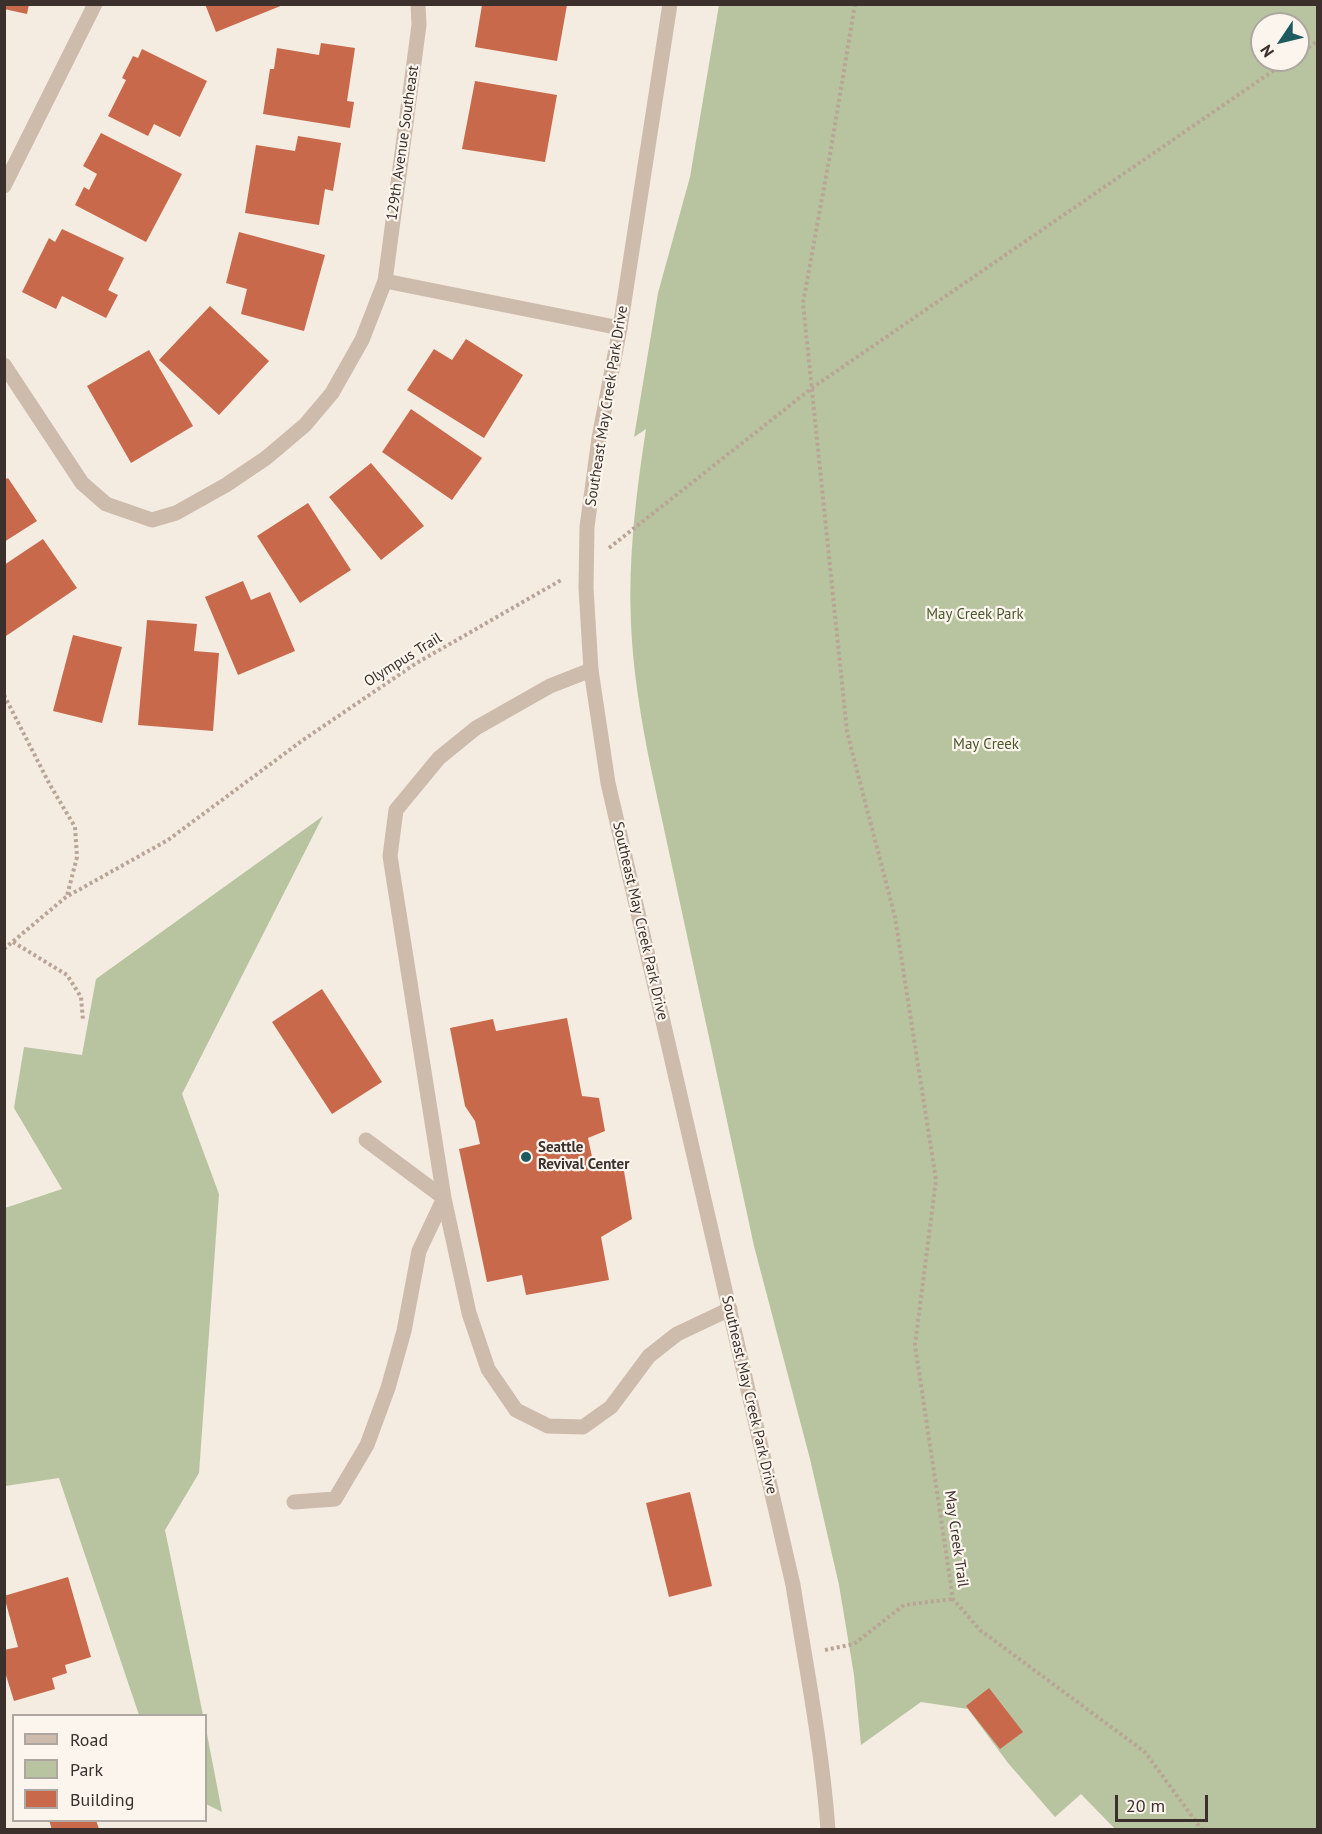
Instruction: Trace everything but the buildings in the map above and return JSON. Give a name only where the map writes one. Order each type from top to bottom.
[{"type":"street","points":[[4,186],[95,4]]},
{"type":"street","name":"129th Avenue Southeast","points":[[4,365],[82,483],[106,504],[152,520],[176,513],[226,485],[266,458],[305,424],[332,393],[362,340],[385,281],[419,25],[418,4]]},
{"type":"street","name":"Southeast May Creek Park Drive","points":[[670,4],[620,328],[599,438],[587,527],[586,588],[591,670],[608,783],[793,1585],[826,1799],[828,1830]]},
{"type":"street","points":[[385,281],[620,328]]},
{"type":"street","points":[[591,670],[550,686],[476,728],[439,758],[396,810],[390,856],[444,1198],[469,1313],[488,1369],[516,1410],[548,1426],[583,1427],[611,1407],[649,1356],[677,1334],[730,1309]]},
{"type":"street","points":[[366,1140],[444,1198]]},
{"type":"street","points":[[294,1502],[335,1499],[367,1445],[388,1388],[401,1342],[419,1251],[444,1198]]},
{"type":"path","name":"May Creek Trail","points":[[855,4],[803,303],[847,732],[895,917],[936,1180],[915,1345],[952,1599],[980,1630],[1144,1752],[1202,1830]]},
{"type":"path","name":"Olympus Trail","points":[[4,949],[66,897],[168,840],[303,740],[415,664],[586,566],[812,388],[1272,72]]},
{"type":"path","points":[[4,694],[50,785],[75,827],[77,857],[66,897]]},
{"type":"path","points":[[13,942],[67,975],[81,997],[83,1020]]},
{"type":"path","points":[[804,1654],[854,1644],[904,1605],[952,1599]]},
{"type":"green space","name":"May Creek Park","points":[[719,5],[1317,5],[1317,1829],[1115,1829],[1081,1794],[1055,1817],[1008,1763],[968,1709],[921,1702],[861,1745],[854,1675],[839,1585],[810,1459],[754,1246],[650,764],[641,712],[634,660],[630,599],[636,502],[646,429],[634,437],[658,293],[690,177]]},
{"type":"green space","points":[[323,816],[182,1094],[219,1194],[199,1473],[165,1530],[203,1714],[139,1714],[59,1478],[5,1486],[5,1208],[62,1189],[14,1108],[24,1047],[82,1055],[96,979]]},
{"type":"green space","points":[[207,1734],[222,1812],[207,1804]]},
{"type":"place","name":"Seattle Revival Center","points":[[526,1157]]},
{"type":"park label","name":"May Creek","points":[[986,745]]}]
